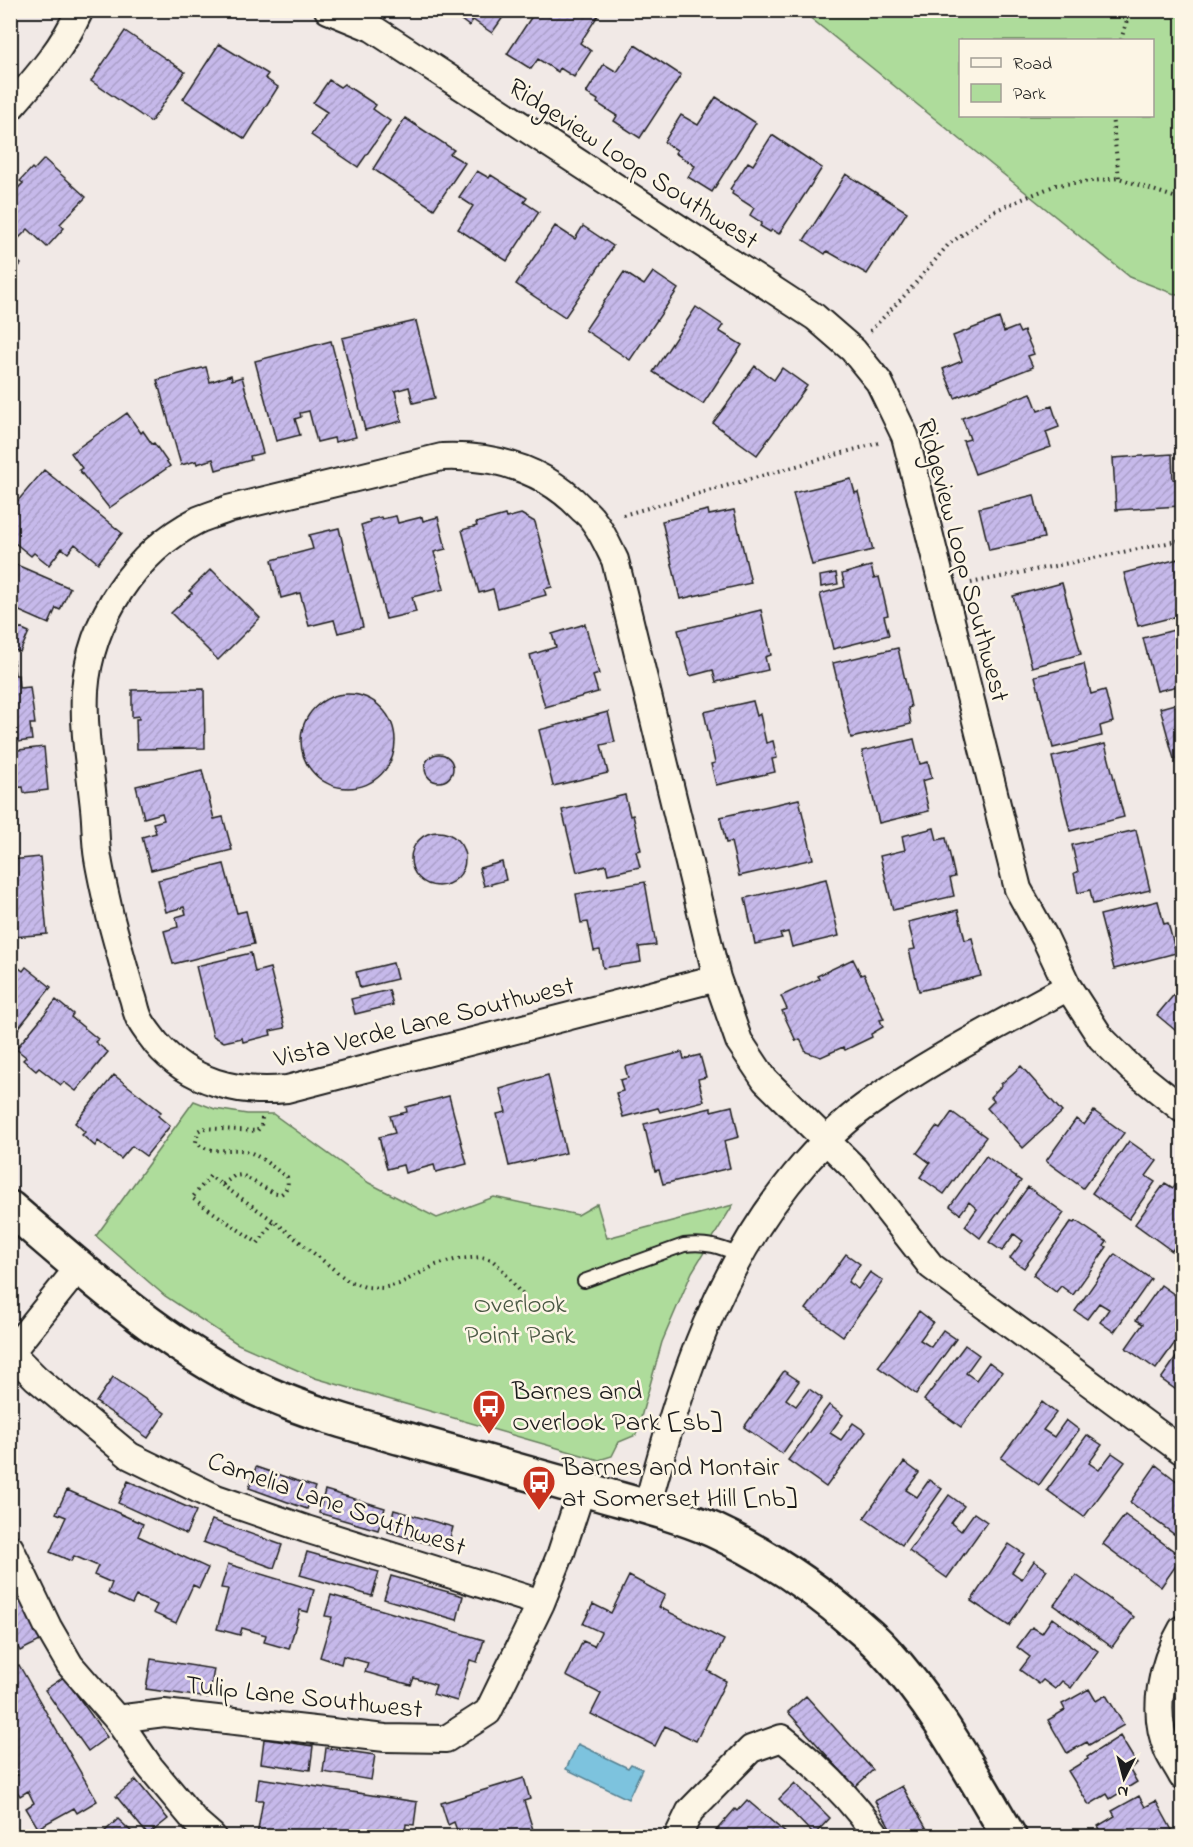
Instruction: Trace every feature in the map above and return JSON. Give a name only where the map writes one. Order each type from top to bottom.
[{"type":"street","points":[[10,108],[50,62],[73,26],[80,10]]},
{"type":"street","name":"Ridgeview Loop Southwest","points":[[327,10],[372,28],[815,317],[853,350],[879,382],[905,436],[1018,889],[1068,987],[1101,1038],[1132,1069],[1182,1109]]},
{"type":"street","name":"Vista Verde Lane Southwest","points":[[717,978],[287,1089],[264,1092],[230,1087],[202,1079],[179,1064],[157,1044],[140,1020],[123,965],[98,856],[87,756],[85,691],[91,658],[112,602],[147,555],[199,519],[442,457],[463,456],[483,459],[537,474],[570,496],[595,523],[615,560],[717,978],[739,1041],[765,1080],[856,1170],[931,1266],[1182,1450]]},
{"type":"street","points":[[647,1507],[662,1449],[684,1380],[711,1310],[740,1254],[765,1213],[794,1175],[825,1141],[864,1107],[929,1064],[1068,987]]},
{"type":"street","points":[[10,1208],[165,1336],[215,1367],[268,1394],[371,1429],[647,1507],[712,1530],[772,1561],[833,1604],[882,1647],[918,1690],[949,1735],[1009,1836]]},
{"type":"street","points":[[11,1352],[79,1267]]},
{"type":"street","name":"Camelia Lane Southwest","points":[[11,1352],[36,1378],[130,1456],[216,1498],[306,1529],[541,1603]]},
{"type":"street","name":"Tulip Lane Southwest","points":[[117,1719],[164,1713],[385,1738],[446,1739],[488,1712],[541,1603],[561,1553],[582,1489]]},
{"type":"street","points":[[10,1548],[48,1627],[70,1665],[117,1719],[150,1767],[196,1822],[212,1836]]},
{"type":"street","points":[[1182,1629],[1165,1666],[1160,1712],[1162,1732],[1168,1752],[1182,1776]]},
{"type":"street","points":[[678,1836],[690,1811],[751,1749],[782,1738],[810,1760],[877,1836]]},
{"type":"lane","points":[[584,1281],[684,1245],[700,1243],[740,1254]]},
{"type":"path","points":[[1121,39],[1130,10]]},
{"type":"path","points":[[1112,117],[1119,178]]},
{"type":"path","points":[[853,350],[907,293],[948,245],[994,211],[1056,185],[1119,178],[1182,200]]},
{"type":"path","points":[[595,523],[905,436]]},
{"type":"path","points":[[944,589],[1182,540]]},
{"type":"path","points":[[222,1185],[234,1176],[242,1175],[272,1192],[281,1194],[286,1191],[289,1182],[287,1177],[247,1151],[206,1149],[196,1142],[198,1131],[203,1128],[257,1131],[261,1126],[264,1092]]},
{"type":"path","points":[[274,1221],[258,1244],[192,1198],[210,1176],[274,1221],[348,1281],[365,1287],[383,1288],[399,1284],[436,1265],[458,1258],[481,1257],[492,1260],[524,1294]]},
{"type":"green space","points":[[802,11],[1182,11],[1182,297],[1130,277]]},
{"type":"green space","name":"Overlook Point Park","points":[[194,1101],[215,1109],[247,1114],[273,1114],[369,1183],[437,1218],[494,1197],[578,1215],[597,1204],[607,1238],[733,1205],[692,1272],[662,1342],[636,1435],[619,1442],[612,1456],[599,1460],[315,1378],[238,1344],[165,1296],[96,1236]]},
{"type":"water","points":[[578,1744],[628,1768],[631,1764],[642,1769],[628,1799],[566,1769]]},
{"type":"building","points":[[448,10],[508,10],[492,33],[473,20],[469,26]]},
{"type":"building","points":[[536,10],[594,10],[599,14],[580,43],[591,51],[574,77],[560,68],[558,72],[538,59],[531,69],[507,54]]},
{"type":"building","points":[[125,31],[185,72],[151,122],[91,81]]},
{"type":"building","points":[[219,44],[268,74],[265,78],[278,87],[245,139],[183,99]]},
{"type":"building","points":[[635,45],[681,75],[640,138],[614,121],[617,116],[586,93],[604,64],[617,72]]},
{"type":"building","points":[[329,80],[340,87],[344,84],[376,105],[373,109],[390,121],[358,167],[311,135],[327,112],[313,103]]},
{"type":"building","points":[[716,97],[756,123],[712,192],[688,177],[695,166],[675,153],[677,150],[664,142],[681,115],[698,125]]},
{"type":"building","points":[[405,118],[454,150],[450,154],[465,163],[434,209],[373,169]]},
{"type":"building","points":[[772,135],[822,168],[779,234],[760,226],[762,223],[750,215],[754,208],[732,194],[733,191],[730,189],[748,162],[753,165]]},
{"type":"building","points":[[44,159],[86,197],[60,224],[64,228],[47,247],[28,229],[19,238],[10,230],[10,184],[17,189],[23,183],[20,181]]},
{"type":"building","points":[[477,171],[489,178],[491,175],[527,198],[524,202],[539,212],[507,261],[458,229],[473,206],[459,197]]},
{"type":"building","points":[[846,174],[907,212],[867,274],[827,251],[825,254],[804,240]]},
{"type":"building","points":[[555,226],[575,239],[583,226],[613,246],[565,317],[516,284]]},
{"type":"building","points":[[10,254],[21,264],[10,276]]},
{"type":"building","points":[[624,272],[644,285],[653,272],[678,289],[630,360],[585,330]]},
{"type":"building","points":[[696,307],[723,325],[719,331],[742,345],[703,404],[653,372]]},
{"type":"building","points":[[999,318],[1004,332],[1017,327],[1020,333],[1024,331],[1034,354],[1028,356],[1033,367],[955,398],[943,369],[962,361],[953,336]]},
{"type":"building","points":[[416,321],[435,398],[413,403],[409,387],[395,391],[402,421],[365,430],[342,338]]},
{"type":"building","points":[[331,341],[356,437],[335,442],[334,438],[317,442],[309,411],[300,413],[301,417],[295,419],[300,435],[276,441],[255,361]]},
{"type":"building","points":[[755,366],[774,380],[782,368],[807,386],[757,455],[713,423]]},
{"type":"building","points":[[206,367],[210,382],[231,375],[232,380],[242,377],[263,453],[250,456],[251,460],[216,470],[213,459],[197,464],[196,461],[181,465],[157,380]]},
{"type":"building","points":[[1031,393],[1038,411],[1052,406],[1059,427],[1046,432],[1051,447],[975,474],[963,441],[970,439],[962,418]]},
{"type":"building","points":[[127,413],[141,433],[143,431],[152,444],[154,443],[170,466],[109,508],[79,470],[82,468],[71,453]]},
{"type":"building","points":[[1172,454],[1173,479],[1179,480],[1180,506],[1116,510],[1113,458]]},
{"type":"building","points":[[44,470],[122,533],[98,563],[75,544],[68,553],[62,548],[49,565],[34,553],[31,556],[10,539],[10,510]]},
{"type":"building","points":[[851,479],[855,493],[858,492],[873,550],[812,565],[793,493]]},
{"type":"building","points":[[1034,495],[1044,538],[989,550],[979,508]]},
{"type":"building","points":[[708,510],[709,515],[734,510],[751,583],[680,599],[662,521]]},
{"type":"building","points":[[521,514],[535,522],[552,587],[544,589],[546,595],[498,608],[493,589],[479,593],[462,530],[477,526],[476,523],[505,515],[506,518]]},
{"type":"building","points":[[396,516],[398,523],[422,517],[423,521],[438,517],[446,549],[434,552],[444,589],[412,597],[416,612],[386,619],[361,525],[370,522],[369,520]]},
{"type":"building","points":[[339,528],[363,627],[338,633],[334,620],[309,626],[300,593],[281,598],[272,560],[313,549],[309,535]]},
{"type":"building","points":[[1182,558],[1182,615],[1138,626],[1124,573]]},
{"type":"building","points":[[10,562],[70,588],[60,610],[56,608],[49,624],[15,609],[12,617],[15,619],[13,625],[29,632],[20,652],[10,648]]},
{"type":"building","points":[[871,566],[874,578],[879,577],[888,615],[884,616],[889,635],[833,649],[820,594],[845,587],[842,574]]},
{"type":"building","points":[[211,569],[260,618],[218,660],[171,613],[192,593],[189,591]]},
{"type":"building","points":[[836,573],[838,584],[821,587],[820,576]]},
{"type":"building","points":[[1062,583],[1081,654],[1032,667],[1013,596]]},
{"type":"building","points":[[761,610],[771,655],[765,657],[768,670],[716,682],[713,670],[690,676],[678,630]]},
{"type":"building","points":[[585,624],[599,674],[593,676],[598,692],[545,707],[530,655],[556,647],[552,634]]},
{"type":"building","points":[[1182,628],[1182,685],[1157,691],[1143,638]]},
{"type":"building","points":[[898,648],[911,707],[908,708],[911,724],[851,738],[833,663]]},
{"type":"building","points":[[10,660],[13,660],[15,675],[18,675],[19,688],[30,687],[35,724],[30,724],[32,740],[10,743]]},
{"type":"building","points":[[1084,664],[1091,694],[1105,690],[1113,722],[1100,726],[1102,736],[1053,748],[1035,676]]},
{"type":"building","points":[[204,689],[205,748],[137,749],[136,719],[139,719],[139,716],[132,717],[132,690]]},
{"type":"building","points":[[348,694],[366,698],[381,708],[391,723],[395,741],[391,759],[381,774],[366,784],[348,788],[330,784],[315,774],[305,759],[301,741],[305,723],[315,708],[330,698]]},
{"type":"building","points":[[753,701],[757,716],[760,714],[766,743],[773,741],[777,758],[772,759],[775,772],[716,785],[711,764],[715,763],[704,712]]},
{"type":"building","points":[[1182,702],[1182,757],[1174,759],[1160,708]]},
{"type":"building","points":[[608,712],[615,742],[601,745],[608,773],[553,786],[539,730]]},
{"type":"building","points":[[914,739],[920,764],[928,762],[932,778],[922,781],[929,811],[879,823],[862,751]]},
{"type":"building","points":[[1105,744],[1124,817],[1070,831],[1052,757]]},
{"type":"building","points":[[44,747],[48,790],[24,793],[23,787],[10,788],[10,751]]},
{"type":"building","points":[[439,754],[449,758],[453,768],[449,778],[439,782],[429,778],[425,768],[429,758]]},
{"type":"building","points":[[202,770],[214,819],[223,817],[232,850],[151,870],[142,837],[156,833],[153,823],[164,820],[162,813],[144,818],[136,786]]},
{"type":"building","points":[[625,795],[630,816],[633,815],[641,850],[636,851],[640,867],[608,874],[606,865],[577,872],[562,810]]},
{"type":"building","points":[[799,799],[813,859],[739,876],[731,842],[726,843],[720,817]]},
{"type":"building","points":[[934,828],[937,840],[946,838],[955,877],[950,878],[954,896],[893,910],[880,856],[905,850],[902,836]]},
{"type":"building","points":[[1136,830],[1150,890],[1093,904],[1090,890],[1078,893],[1074,873],[1078,872],[1072,845]]},
{"type":"building","points":[[433,832],[443,832],[453,836],[461,844],[465,859],[461,874],[453,882],[443,886],[433,886],[423,882],[415,874],[411,864],[411,854],[415,844],[423,836]]},
{"type":"building","points":[[40,857],[47,934],[13,937],[13,934],[10,934],[10,860]]},
{"type":"building","points":[[502,862],[506,880],[484,886],[479,868]]},
{"type":"building","points":[[224,864],[237,913],[246,911],[254,944],[173,964],[164,931],[178,927],[176,917],[186,914],[184,907],[166,912],[158,880]]},
{"type":"building","points":[[826,879],[839,936],[792,947],[788,932],[780,934],[782,938],[755,944],[745,898]]},
{"type":"building","points":[[645,882],[656,945],[639,947],[641,962],[603,968],[600,950],[594,951],[588,922],[581,923],[576,894]]},
{"type":"building","points":[[1158,901],[1164,924],[1168,923],[1176,953],[1114,969],[1100,915]]},
{"type":"building","points":[[958,910],[965,940],[972,938],[981,976],[919,991],[909,950],[915,949],[908,922]]},
{"type":"building","points":[[251,953],[255,972],[270,968],[285,1028],[270,1031],[271,1035],[243,1042],[242,1038],[224,1042],[213,1036],[196,966]]},
{"type":"building","points":[[10,957],[16,962],[14,964],[23,971],[26,967],[51,987],[10,1039]]},
{"type":"building","points":[[853,959],[861,975],[864,974],[884,1019],[880,1020],[883,1027],[871,1034],[872,1037],[845,1050],[843,1047],[821,1057],[806,1052],[800,1039],[796,1041],[782,1011],[787,1009],[781,996],[819,979],[817,976]]},
{"type":"building","points":[[393,963],[397,979],[360,988],[356,972]]},
{"type":"building","points":[[1182,985],[1182,1036],[1157,1015]]},
{"type":"building","points":[[389,990],[393,1005],[355,1014],[351,999]]},
{"type":"building","points":[[56,1000],[73,1014],[71,1017],[98,1039],[95,1042],[108,1052],[76,1091],[64,1082],[61,1085],[39,1068],[36,1071],[23,1060],[26,1057],[16,1049]]},
{"type":"building","points":[[682,1052],[684,1059],[700,1055],[706,1077],[698,1079],[704,1101],[660,1112],[658,1108],[623,1117],[616,1093],[623,1091],[620,1080],[628,1078],[625,1067]]},
{"type":"building","points":[[1021,1066],[1062,1112],[1023,1148],[987,1108],[994,1101],[990,1097]]},
{"type":"building","points":[[114,1075],[161,1112],[158,1116],[170,1126],[146,1156],[132,1146],[121,1159],[98,1141],[95,1146],[82,1135],[85,1132],[75,1123]]},
{"type":"building","points":[[548,1075],[566,1153],[509,1166],[497,1114],[506,1112],[500,1089]]},
{"type":"building","points":[[449,1096],[467,1164],[436,1172],[434,1165],[405,1173],[403,1165],[387,1169],[379,1137],[395,1133],[390,1116],[407,1112],[406,1107]]},
{"type":"building","points":[[732,1106],[739,1137],[724,1141],[730,1168],[663,1184],[659,1170],[655,1171],[644,1124],[711,1108],[711,1111]]},
{"type":"building","points":[[1094,1111],[1124,1133],[1083,1188],[1046,1161],[1076,1119],[1084,1125]]},
{"type":"building","points":[[952,1112],[986,1137],[944,1194],[920,1177],[930,1163],[917,1153],[936,1127],[940,1129]]},
{"type":"building","points":[[1129,1141],[1157,1161],[1146,1176],[1155,1182],[1129,1219],[1092,1193]]},
{"type":"building","points":[[986,1156],[1021,1181],[980,1238],[965,1226],[977,1209],[969,1202],[960,1214],[950,1206]]},
{"type":"building","points":[[1182,1175],[1182,1237],[1172,1251],[1135,1224],[1165,1183],[1173,1188]]},
{"type":"building","points":[[1028,1187],[1064,1213],[1024,1268],[1010,1258],[1023,1241],[1014,1234],[1002,1251],[989,1242]]},
{"type":"building","points":[[1076,1221],[1107,1242],[1104,1246],[1107,1247],[1073,1295],[1061,1286],[1056,1292],[1033,1275],[1071,1222]]},
{"type":"building","points":[[846,1254],[860,1264],[848,1282],[858,1289],[870,1272],[883,1281],[843,1336],[806,1309]]},
{"type":"building","points":[[1115,1254],[1151,1279],[1114,1332],[1100,1322],[1109,1309],[1099,1303],[1087,1319],[1075,1311]]},
{"type":"building","points":[[1161,1285],[1182,1300],[1182,1333],[1156,1369],[1126,1348],[1143,1324],[1136,1320]]},
{"type":"building","points":[[919,1311],[933,1322],[920,1340],[931,1347],[943,1330],[956,1339],[916,1394],[878,1367]]},
{"type":"building","points":[[965,1345],[979,1355],[966,1373],[976,1380],[989,1362],[1002,1372],[961,1427],[924,1400]]},
{"type":"building","points":[[1182,1349],[1182,1394],[1161,1379]]},
{"type":"building","points":[[784,1371],[799,1381],[786,1399],[796,1406],[809,1389],[822,1398],[782,1454],[744,1427]]},
{"type":"building","points":[[113,1377],[165,1413],[148,1438],[96,1402]]},
{"type":"building","points":[[1042,1402],[1056,1413],[1043,1430],[1054,1437],[1066,1420],[1079,1430],[1039,1485],[1001,1458]]},
{"type":"building","points":[[829,1405],[843,1415],[830,1433],[841,1440],[853,1423],[866,1432],[826,1487],[788,1460]]},
{"type":"building","points":[[1087,1435],[1102,1445],[1089,1463],[1099,1470],[1112,1453],[1125,1462],[1084,1517],[1047,1490]]},
{"type":"building","points":[[904,1462],[919,1473],[906,1490],[917,1497],[929,1480],[942,1489],[902,1545],[864,1518]]},
{"type":"building","points":[[1156,1465],[1182,1485],[1182,1540],[1130,1502]]},
{"type":"building","points":[[256,1467],[315,1487],[307,1509],[249,1488]]},
{"type":"building","points":[[128,1481],[196,1511],[186,1534],[118,1503]]},
{"type":"building","points":[[67,1490],[143,1524],[138,1536],[208,1568],[199,1588],[193,1585],[176,1623],[153,1613],[157,1605],[136,1596],[132,1604],[108,1593],[112,1583],[94,1575],[98,1566],[74,1556],[71,1561],[50,1552],[66,1517],[56,1513]]},
{"type":"building","points":[[325,1490],[385,1508],[378,1530],[319,1513]]},
{"type":"building","points":[[949,1495],[964,1506],[951,1523],[961,1531],[974,1513],[987,1522],[947,1578],[909,1551]]},
{"type":"building","points":[[394,1510],[453,1527],[447,1549],[388,1532]]},
{"type":"building","points":[[1125,1515],[1182,1557],[1161,1587],[1103,1544]]},
{"type":"building","points":[[212,1520],[282,1545],[274,1568],[203,1542]]},
{"type":"building","points":[[1009,1544],[1024,1554],[1012,1572],[1022,1579],[1034,1561],[1047,1570],[1009,1626],[971,1601]]},
{"type":"building","points":[[307,1552],[379,1572],[372,1596],[300,1575]]},
{"type":"building","points":[[228,1564],[314,1590],[308,1612],[300,1610],[289,1649],[264,1642],[266,1635],[242,1628],[240,1635],[217,1629],[228,1589],[221,1588]]},
{"type":"building","points":[[1076,1575],[1134,1617],[1112,1647],[1054,1605]]},
{"type":"building","points":[[391,1576],[463,1596],[457,1620],[384,1599]]},
{"type":"building","points":[[629,1576],[665,1595],[659,1607],[724,1640],[708,1671],[726,1681],[696,1741],[665,1726],[655,1746],[591,1714],[601,1694],[566,1676],[583,1641],[594,1646],[601,1632],[583,1624],[593,1604],[611,1613]]},
{"type":"building","points":[[21,1595],[42,1640],[20,1651],[10,1631],[10,1600]]},
{"type":"building","points":[[331,1595],[484,1640],[477,1662],[470,1660],[457,1701],[433,1694],[436,1685],[414,1678],[411,1685],[365,1672],[368,1663],[343,1656],[341,1664],[320,1657],[332,1617],[325,1616]]},
{"type":"building","points":[[1052,1618],[1098,1651],[1071,1688],[1062,1681],[1055,1689],[1043,1680],[1039,1684],[1020,1670],[1030,1657],[1017,1647],[1032,1627],[1042,1633]]},
{"type":"building","points":[[151,1659],[214,1669],[209,1698],[146,1689]]},
{"type":"building","points":[[19,1665],[97,1801],[77,1813],[74,1808],[38,1828],[26,1808],[34,1803],[28,1791],[20,1796],[10,1779],[18,1775],[10,1762],[10,1669]]},
{"type":"building","points":[[64,1677],[107,1737],[88,1751],[45,1690]]},
{"type":"building","points":[[1089,1689],[1096,1701],[1106,1695],[1124,1725],[1089,1745],[1087,1742],[1067,1753],[1048,1720],[1065,1710],[1062,1704]]},
{"type":"building","points":[[806,1696],[873,1770],[855,1787],[788,1712]]},
{"type":"building","points":[[1120,1736],[1137,1764],[1129,1769],[1137,1782],[1110,1799],[1107,1794],[1089,1805],[1068,1771]]},
{"type":"building","points":[[264,1739],[313,1746],[310,1770],[261,1763]]},
{"type":"building","points":[[326,1748],[375,1755],[371,1780],[323,1772]]},
{"type":"building","points":[[259,1778],[417,1802],[414,1825],[406,1824],[405,1836],[257,1836],[263,1800],[256,1800]]},
{"type":"building","points":[[524,1778],[530,1799],[524,1801],[535,1836],[459,1836],[454,1822],[448,1825],[441,1803]]},
{"type":"building","points":[[136,1780],[168,1819],[148,1835],[116,1796]]},
{"type":"building","points":[[795,1783],[830,1818],[814,1835],[779,1799]]},
{"type":"building","points":[[902,1786],[931,1836],[895,1836],[875,1801]]},
{"type":"building","points":[[1139,1796],[1145,1807],[1156,1801],[1173,1832],[1165,1836],[1104,1836],[1098,1826],[1115,1816],[1112,1811]]},
{"type":"building","points":[[747,1800],[789,1836],[716,1836],[713,1834],[735,1809],[737,1811]]},
{"type":"building","points":[[118,1819],[136,1836],[104,1836],[102,1834]]},
{"type":"place","name":"Barnes and Overlook Park [sb]","points":[[489,1435]]},
{"type":"place","name":"Barnes and Montair at Somerset Hill [nb]","points":[[539,1511]]}]
